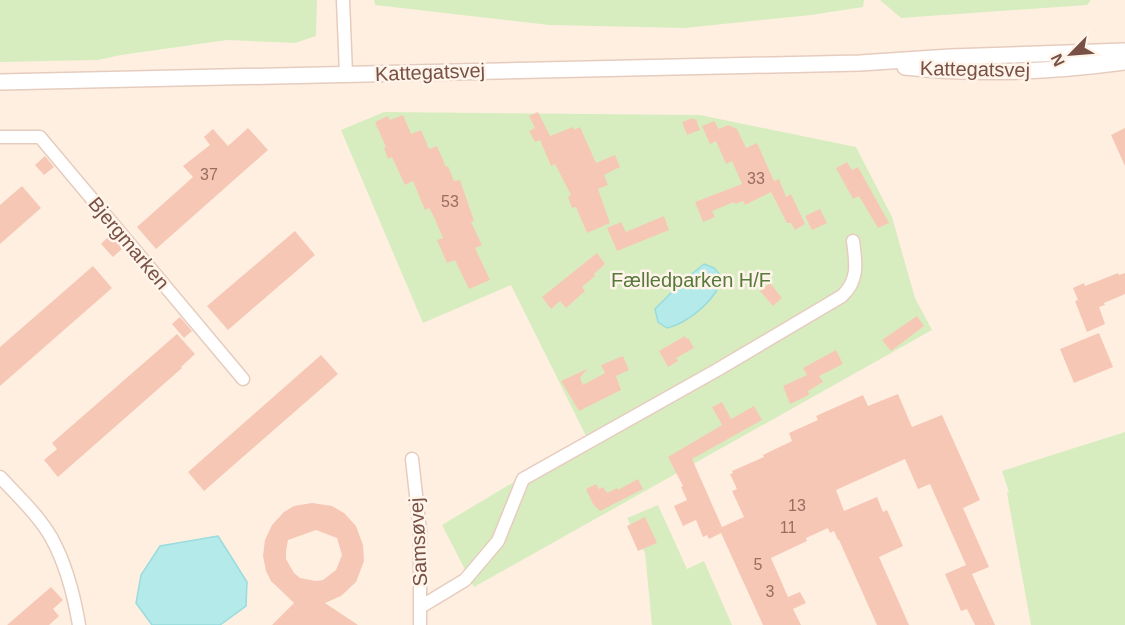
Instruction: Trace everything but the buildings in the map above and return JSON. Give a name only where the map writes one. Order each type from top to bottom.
[{"type":"street","points":[[343,0],[346,74]]},
{"type":"street","name":"Kattegatsvej","points":[[0,82],[860,63],[950,72],[1058,70],[1125,55]]},
{"type":"street","name":"Bjergmarken","points":[[0,137],[40,137],[243,379]]},
{"type":"street","points":[[422,606],[465,580],[498,541],[523,479],[717,370],[842,296],[850,286],[857,268],[853,241]]},
{"type":"street","name":"Samsøvej","points":[[412,459],[420,531],[422,606],[420,625]]},
{"type":"street","points":[[0,477],[23,501],[50,536],[65,566],[79,625]]},
{"type":"green space","points":[[0,0],[317,0],[316,36],[295,43],[227,40],[98,60],[0,62]]},
{"type":"green space","points":[[374,0],[864,0],[863,7],[811,15],[685,28],[549,25],[375,5]]},
{"type":"green space","points":[[880,0],[1091,0],[1087,5],[901,18]]},
{"type":"green space","name":"Fælledparken H/F","points":[[384,112],[700,115],[856,147],[892,217],[915,298],[932,330],[474,587],[442,525],[587,438],[511,285],[423,323],[341,130]]},
{"type":"green space","points":[[1125,432],[1125,625],[1031,625],[1007,493],[1009,492],[1002,471]]},
{"type":"green space","points":[[658,505],[687,569],[704,561],[732,625],[652,625],[645,553],[627,518]]},
{"type":"water","points":[[704,264],[714,268],[722,277],[715,294],[701,309],[684,321],[667,328],[658,322],[655,309]]},
{"type":"water","points":[[218,536],[247,582],[246,606],[220,625],[152,625],[136,603],[141,575],[160,546]]}]
